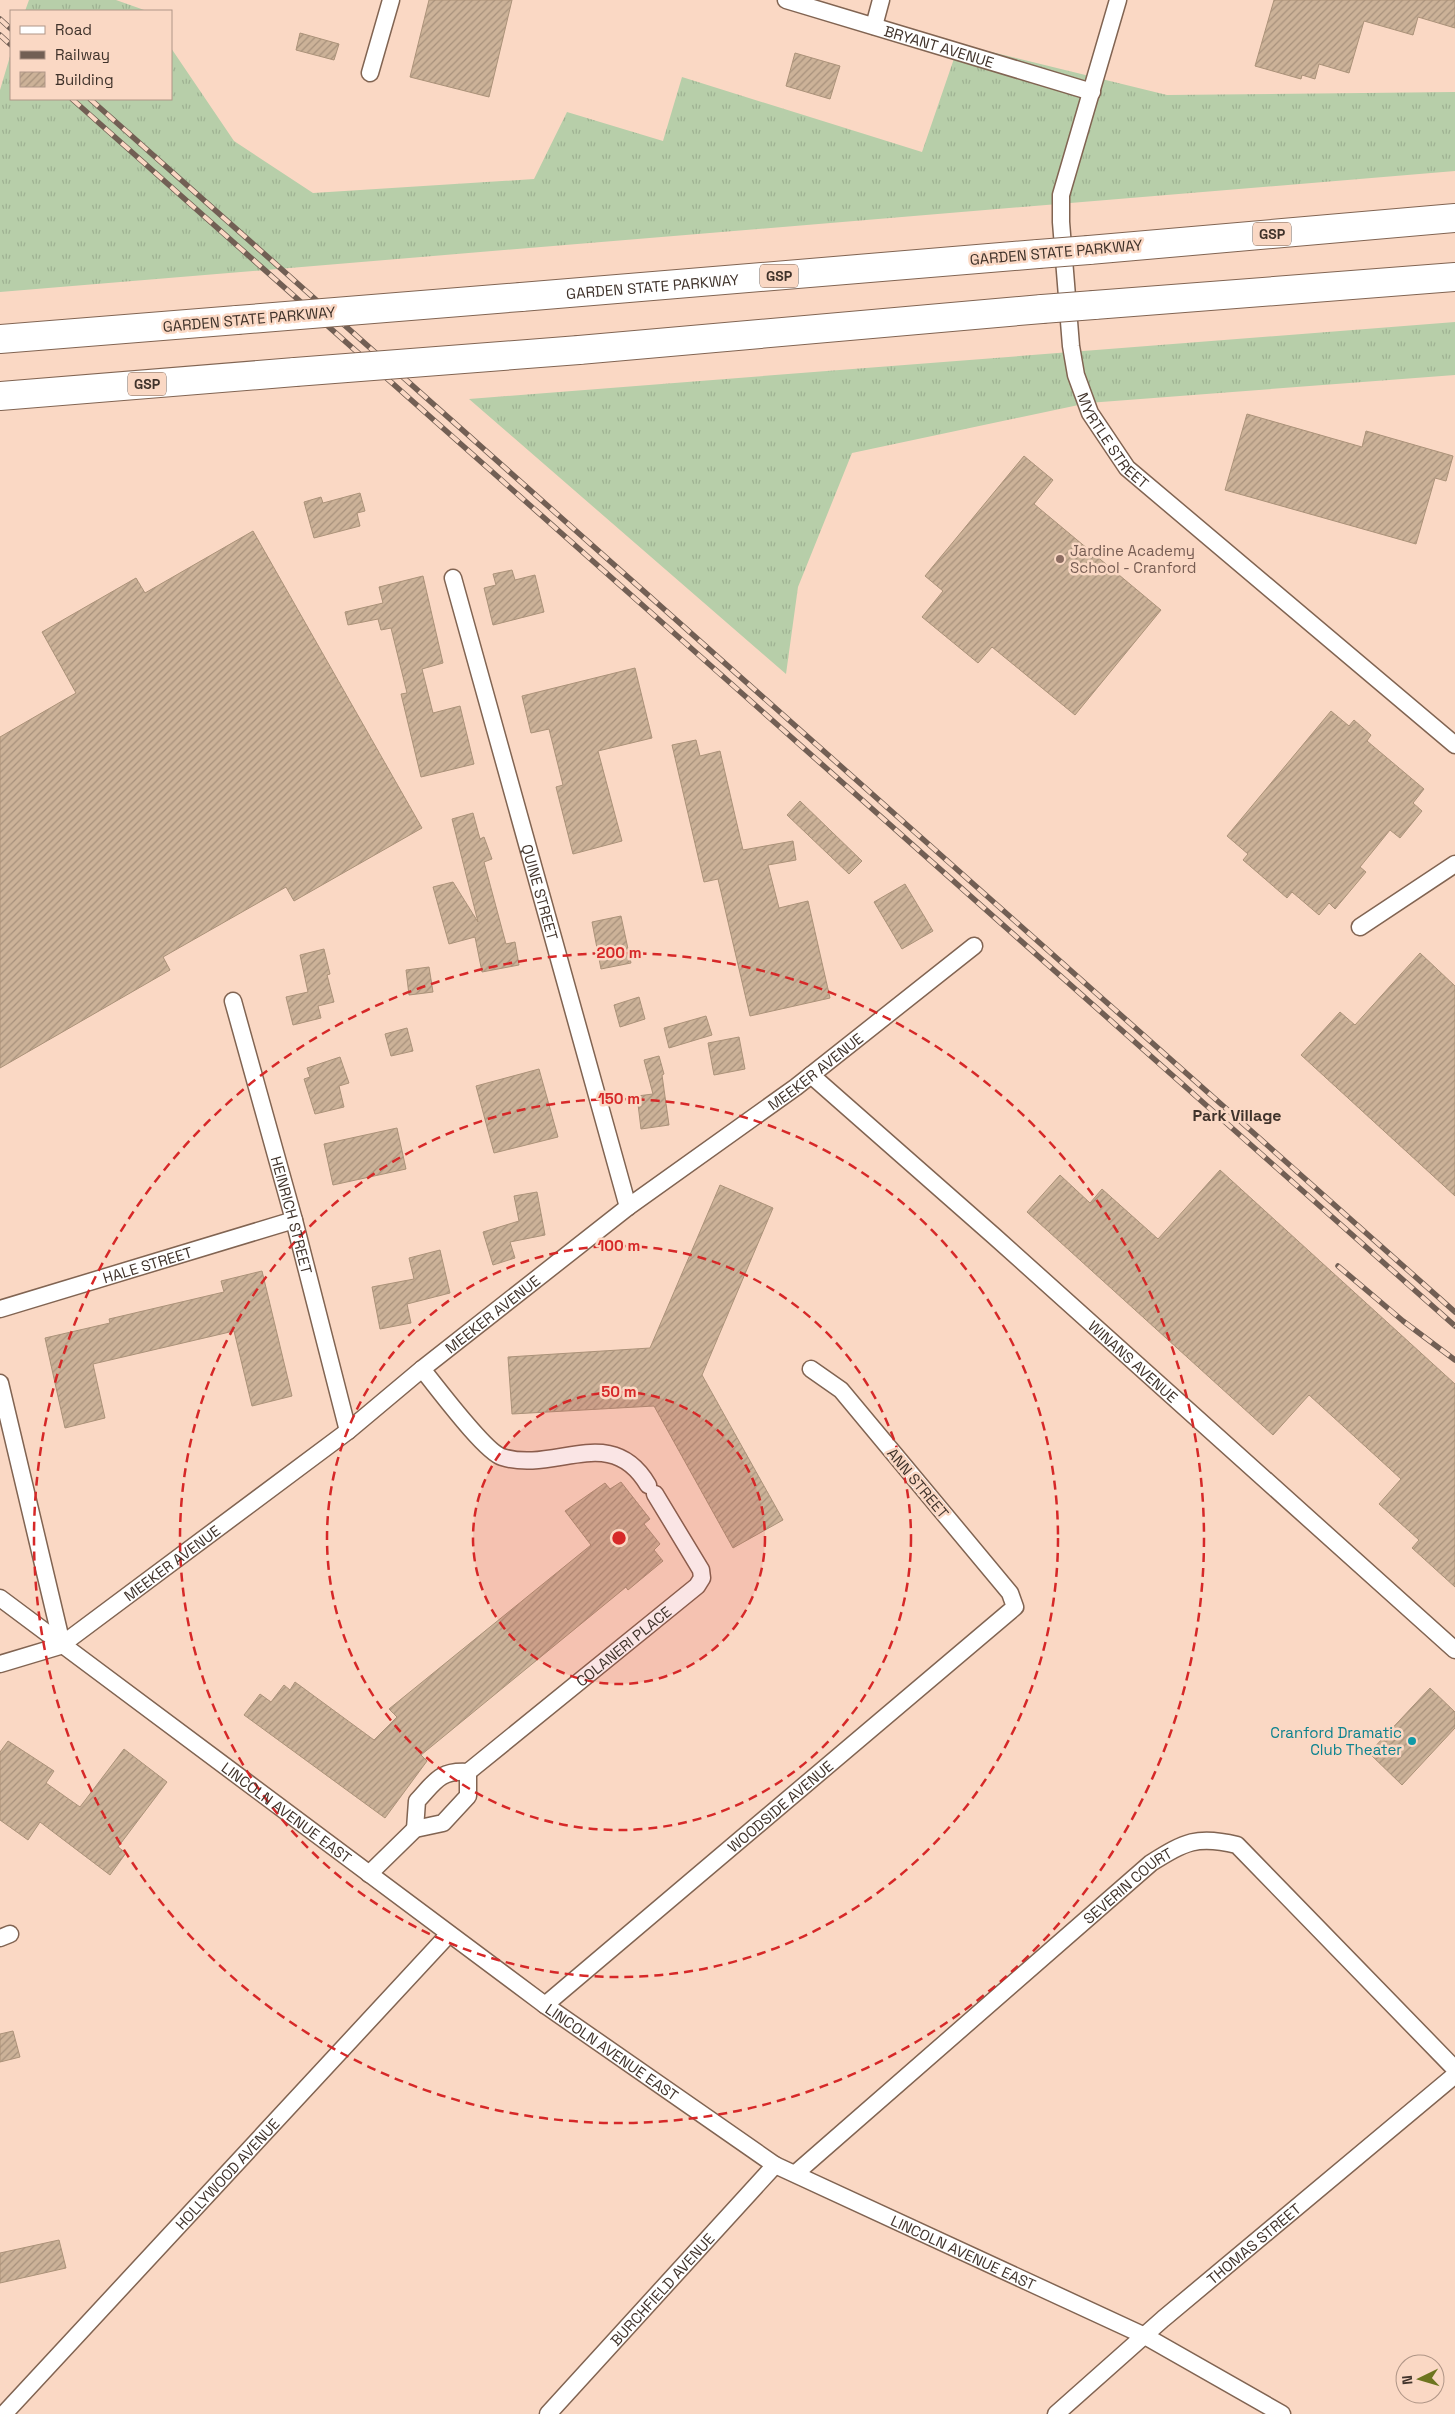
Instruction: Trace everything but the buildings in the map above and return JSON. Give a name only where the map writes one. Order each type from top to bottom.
[{"type":"highway","name":"GARDEN STATE PARKWAY","points":[[0,339],[1089,250],[1455,218]]},
{"type":"highway","name":"GSP","points":[[0,396],[580,350],[1042,309],[1455,276]]},
{"type":"street","points":[[370,73],[391,0]]},
{"type":"street","name":"BRYANT AVENUE","points":[[786,0],[1092,92]]},
{"type":"street","points":[[874,26],[881,0]]},
{"type":"street","name":"MYRTLE STREET","points":[[1118,0],[1065,179],[1060,209],[1072,362],[1079,388],[1090,413],[1127,468],[1455,744]]},
{"type":"street","name":"QUINE STREET","points":[[453,578],[628,1207]]},
{"type":"street","points":[[1360,927],[1455,864]]},
{"type":"street","name":"MEEKER AVENUE","points":[[0,1664],[62,1644],[348,1431],[422,1369],[628,1207],[811,1075],[974,946]]},
{"type":"street","name":"HEINRICH STREET","points":[[234,1001],[294,1220],[348,1431]]},
{"type":"street","name":"WINANS AVENUE","points":[[811,1075],[1002,1243],[1455,1650]]},
{"type":"street","name":"HALE STREET","points":[[0,1309],[294,1220]]},
{"type":"street","name":"COLANERI PLACE","points":[[422,1369],[487,1446],[500,1456],[521,1460],[602,1452],[624,1458],[640,1471],[702,1570],[702,1578],[697,1586],[468,1772]]},
{"type":"street","name":"ANN STREET","points":[[811,1369],[841,1390],[1010,1593],[1015,1607]]},
{"type":"street","points":[[0,1383],[62,1644]]},
{"type":"street","name":"LINCOLN AVENUE EAST","points":[[0,1598],[545,2005],[775,2165],[796,2173],[1145,2336],[1282,2414]]},
{"type":"street","name":"WOODSIDE AVENUE","points":[[545,2005],[1015,1607]]},
{"type":"street","points":[[369,1874],[415,1829],[443,1823],[468,1796],[468,1772],[452,1771],[443,1774],[417,1801],[415,1829]]},
{"type":"street","name":"SEVERIN COURT","points":[[796,2173],[1151,1863],[1184,1843],[1217,1840],[1237,1845],[1455,2069]]},
{"type":"street","name":"HOLLYWOOD AVENUE","points":[[4,2414],[449,1934]]},
{"type":"street","name":"THOMAS STREET","points":[[1056,2414],[1145,2336],[1455,2075]]},
{"type":"street","name":"BURCHFIELD AVENUE","points":[[548,2414],[775,2165]]},
{"type":"green space","points":[[29,0],[116,0],[144,10],[25,10]]},
{"type":"green space","points":[[959,44],[1167,95],[1455,92],[1455,171],[0,292],[0,90],[10,56],[10,100],[172,100],[172,49],[234,141],[313,193],[534,179],[567,112],[663,141],[682,77],[922,152]]},
{"type":"green space","points":[[1455,322],[1455,375],[1088,403],[852,453],[798,587],[786,674],[469,399]]},
{"type":"railway","points":[[0,19],[10,28]]},
{"type":"railway","points":[[0,35],[10,44]]},
{"type":"railway","points":[[73,100],[1455,1326]]},
{"type":"railway","points":[[91,100],[1455,1312]]},
{"type":"railway","points":[[1338,1266],[1403,1321],[1455,1360]]},
{"type":"place","name":"Jardine Academy School - Cranford","points":[[1060,559]]},
{"type":"place","name":"Cranford Dramatic Club Theater","points":[[1412,1741]]},
{"type":"district","name":"Park Village","points":[[1237,1115]]}]
